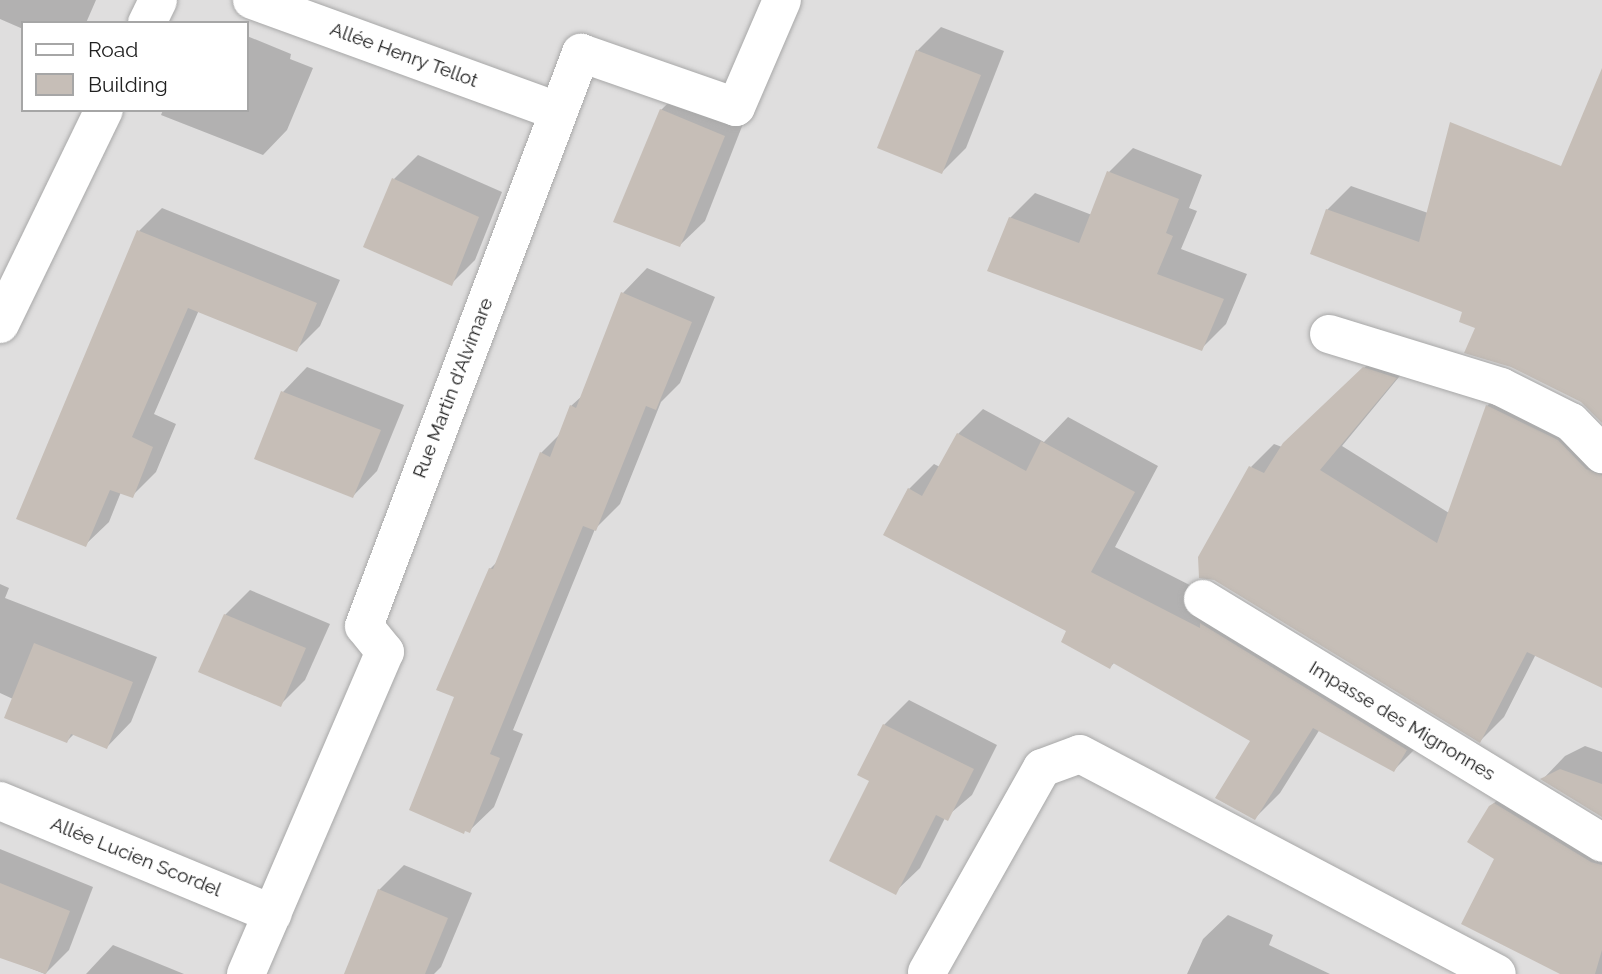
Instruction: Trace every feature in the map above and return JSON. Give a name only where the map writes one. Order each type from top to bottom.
[{"type":"street","points":[[148,21],[158,0]]},
{"type":"street","name":"Allée Henry Tellot","points":[[251,0],[557,111]]},
{"type":"street","name":"Rue Martin d'Alvimare","points":[[246,974],[385,652],[364,626],[581,53],[736,107],[782,0]]},
{"type":"street","points":[[0,324],[103,112]]},
{"type":"street","points":[[1329,334],[1501,387],[1572,422],[1602,454]]},
{"type":"street","name":"Impasse des Mignonnes","points":[[1203,599],[1602,844]]},
{"type":"street","points":[[927,972],[1042,768],[1080,754],[1497,974]]},
{"type":"street","name":"Allée Lucien Scordel","points":[[0,801],[273,914]]},
{"type":"shaded area","points":[[0,0],[1602,0],[1602,974],[0,974]]},
{"type":"building","points":[[916,50],[981,75],[942,174],[877,148]]},
{"type":"building","points":[[1602,68],[1602,423],[1581,402],[1511,367],[1464,353],[1475,328],[1459,322],[1462,312],[1310,254],[1326,209],[1419,242],[1450,122],[1561,166]]},
{"type":"building","points":[[660,109],[725,136],[680,247],[613,222]]},
{"type":"building","points":[[1107,171],[1179,199],[1166,233],[1173,236],[1157,274],[1224,299],[1202,351],[987,271],[1009,217],[1079,243]]},
{"type":"building","points":[[392,178],[479,217],[452,286],[363,247]]},
{"type":"building","points":[[137,230],[317,303],[297,352],[188,308],[132,437],[153,447],[133,498],[110,490],[86,547],[16,519]]},
{"type":"building","points":[[621,292],[692,322],[656,410],[646,406],[596,531],[583,526],[490,754],[500,758],[470,833],[465,831],[464,834],[409,810],[454,697],[436,690],[489,568],[493,569],[540,452],[550,457],[570,405],[576,408]]},
{"type":"building","points":[[1363,367],[1397,378],[1320,470],[1437,543],[1486,405],[1558,440],[1586,469],[1602,475],[1602,688],[1527,652],[1480,743],[1214,580],[1199,578],[1198,557],[1249,466],[1264,473],[1283,443]]},
{"type":"building","points":[[281,391],[381,430],[353,498],[254,459]]},
{"type":"building","points":[[957,433],[1026,471],[1041,441],[1135,492],[1091,572],[1200,628],[1200,623],[1407,750],[1394,772],[1313,728],[1255,820],[1215,798],[1250,741],[1113,663],[1110,669],[1061,642],[1066,631],[883,535],[908,488],[922,496]]},
{"type":"building","points":[[224,614],[306,648],[281,707],[198,672]]},
{"type":"building","points":[[34,643],[133,682],[107,749],[71,734],[67,743],[4,718]]},
{"type":"building","points":[[883,724],[974,769],[948,821],[936,815],[896,895],[829,861],[869,781],[857,775]]},
{"type":"building","points":[[1560,769],[1602,784],[1602,817],[1540,779]]},
{"type":"building","points":[[1494,803],[1591,862],[1602,865],[1602,950],[1595,974],[1560,974],[1461,924],[1494,859],[1467,842],[1489,806]]},
{"type":"building","points":[[0,883],[70,911],[46,974],[0,958]]},
{"type":"building","points":[[378,889],[448,918],[425,974],[344,974]]}]
